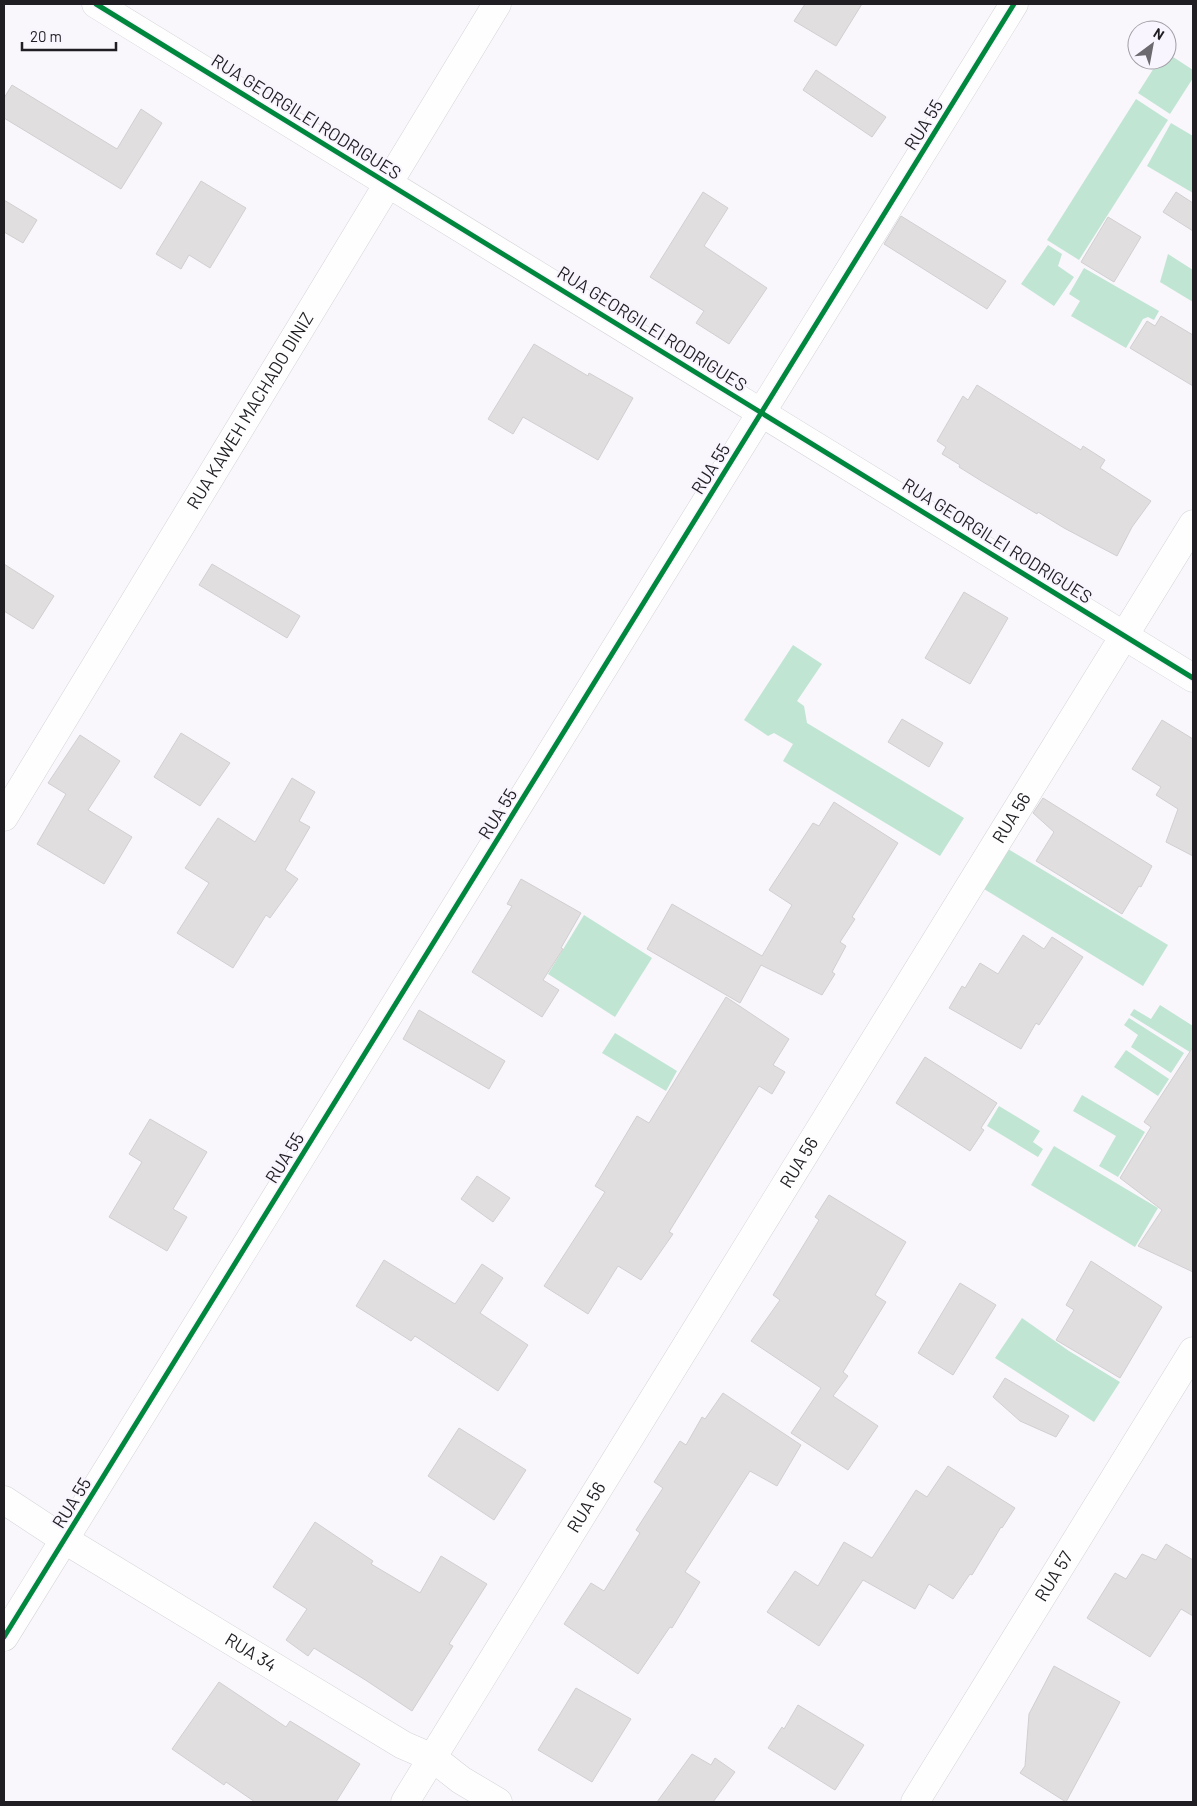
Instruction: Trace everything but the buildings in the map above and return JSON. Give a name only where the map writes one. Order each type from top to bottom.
[{"type":"street","name":"RUA GEORGILEI RODRIGUES","points":[[96,4],[1193,678]]},
{"type":"street","name":"RUA KAWEH MACHADO DINIZ","points":[[4,817],[497,4]]},
{"type":"street","name":"RUA 55","points":[[4,1638],[1014,4]]},
{"type":"street","name":"RUA 56","points":[[405,1802],[1193,524]]},
{"type":"street","name":"RUA 57","points":[[916,1802],[1193,1351]]},
{"type":"street","name":"RUA 34","points":[[4,1500],[65,1540],[403,1745],[432,1758],[461,1780],[498,1802]]},
{"type":"green space","points":[[1177,60],[1193,70],[1193,78],[1170,114],[1138,93],[1153,70],[1177,70]]},
{"type":"green space","points":[[1136,99],[1168,120],[1079,260],[1047,240]]},
{"type":"green space","points":[[1171,123],[1193,136],[1193,193],[1147,166]]},
{"type":"green space","points":[[1048,245],[1062,254],[1058,266],[1074,277],[1054,306],[1021,284]]},
{"type":"green space","points":[[1168,254],[1193,270],[1193,302],[1160,282]]},
{"type":"green space","points":[[1084,268],[1159,311],[1154,320],[1148,317],[1143,319],[1126,348],[1071,316],[1080,301],[1069,294]]},
{"type":"green space","points":[[793,645],[822,664],[797,701],[804,706],[807,723],[964,818],[940,856],[783,761],[793,744],[774,733],[768,736],[744,720]]},
{"type":"green space","points":[[1008,849],[1168,945],[1143,986],[984,889]]},
{"type":"green space","points":[[584,915],[652,958],[615,1017],[548,974]]},
{"type":"green space","points":[[1160,1005],[1193,1026],[1193,1054],[1130,1015],[1134,1009],[1151,1019]]},
{"type":"green space","points":[[1129,1018],[1184,1053],[1171,1073],[1131,1047],[1138,1035],[1124,1025]]},
{"type":"green space","points":[[615,1033],[677,1071],[666,1091],[602,1053]]},
{"type":"green space","points":[[1126,1050],[1169,1079],[1158,1096],[1114,1067]]},
{"type":"green space","points":[[1082,1095],[1145,1132],[1118,1177],[1099,1166],[1116,1136],[1073,1111]]},
{"type":"green space","points":[[999,1106],[1040,1131],[1033,1142],[1043,1149],[1038,1157],[987,1126]]},
{"type":"green space","points":[[1054,1146],[1158,1208],[1135,1247],[1031,1185]]},
{"type":"green space","points":[[1022,1318],[1069,1351],[1120,1382],[1094,1422],[995,1358]]},
{"type":"cycle path","points":[[96,4],[1193,678]]},
{"type":"cycle path","points":[[4,1637],[1014,4]]}]
